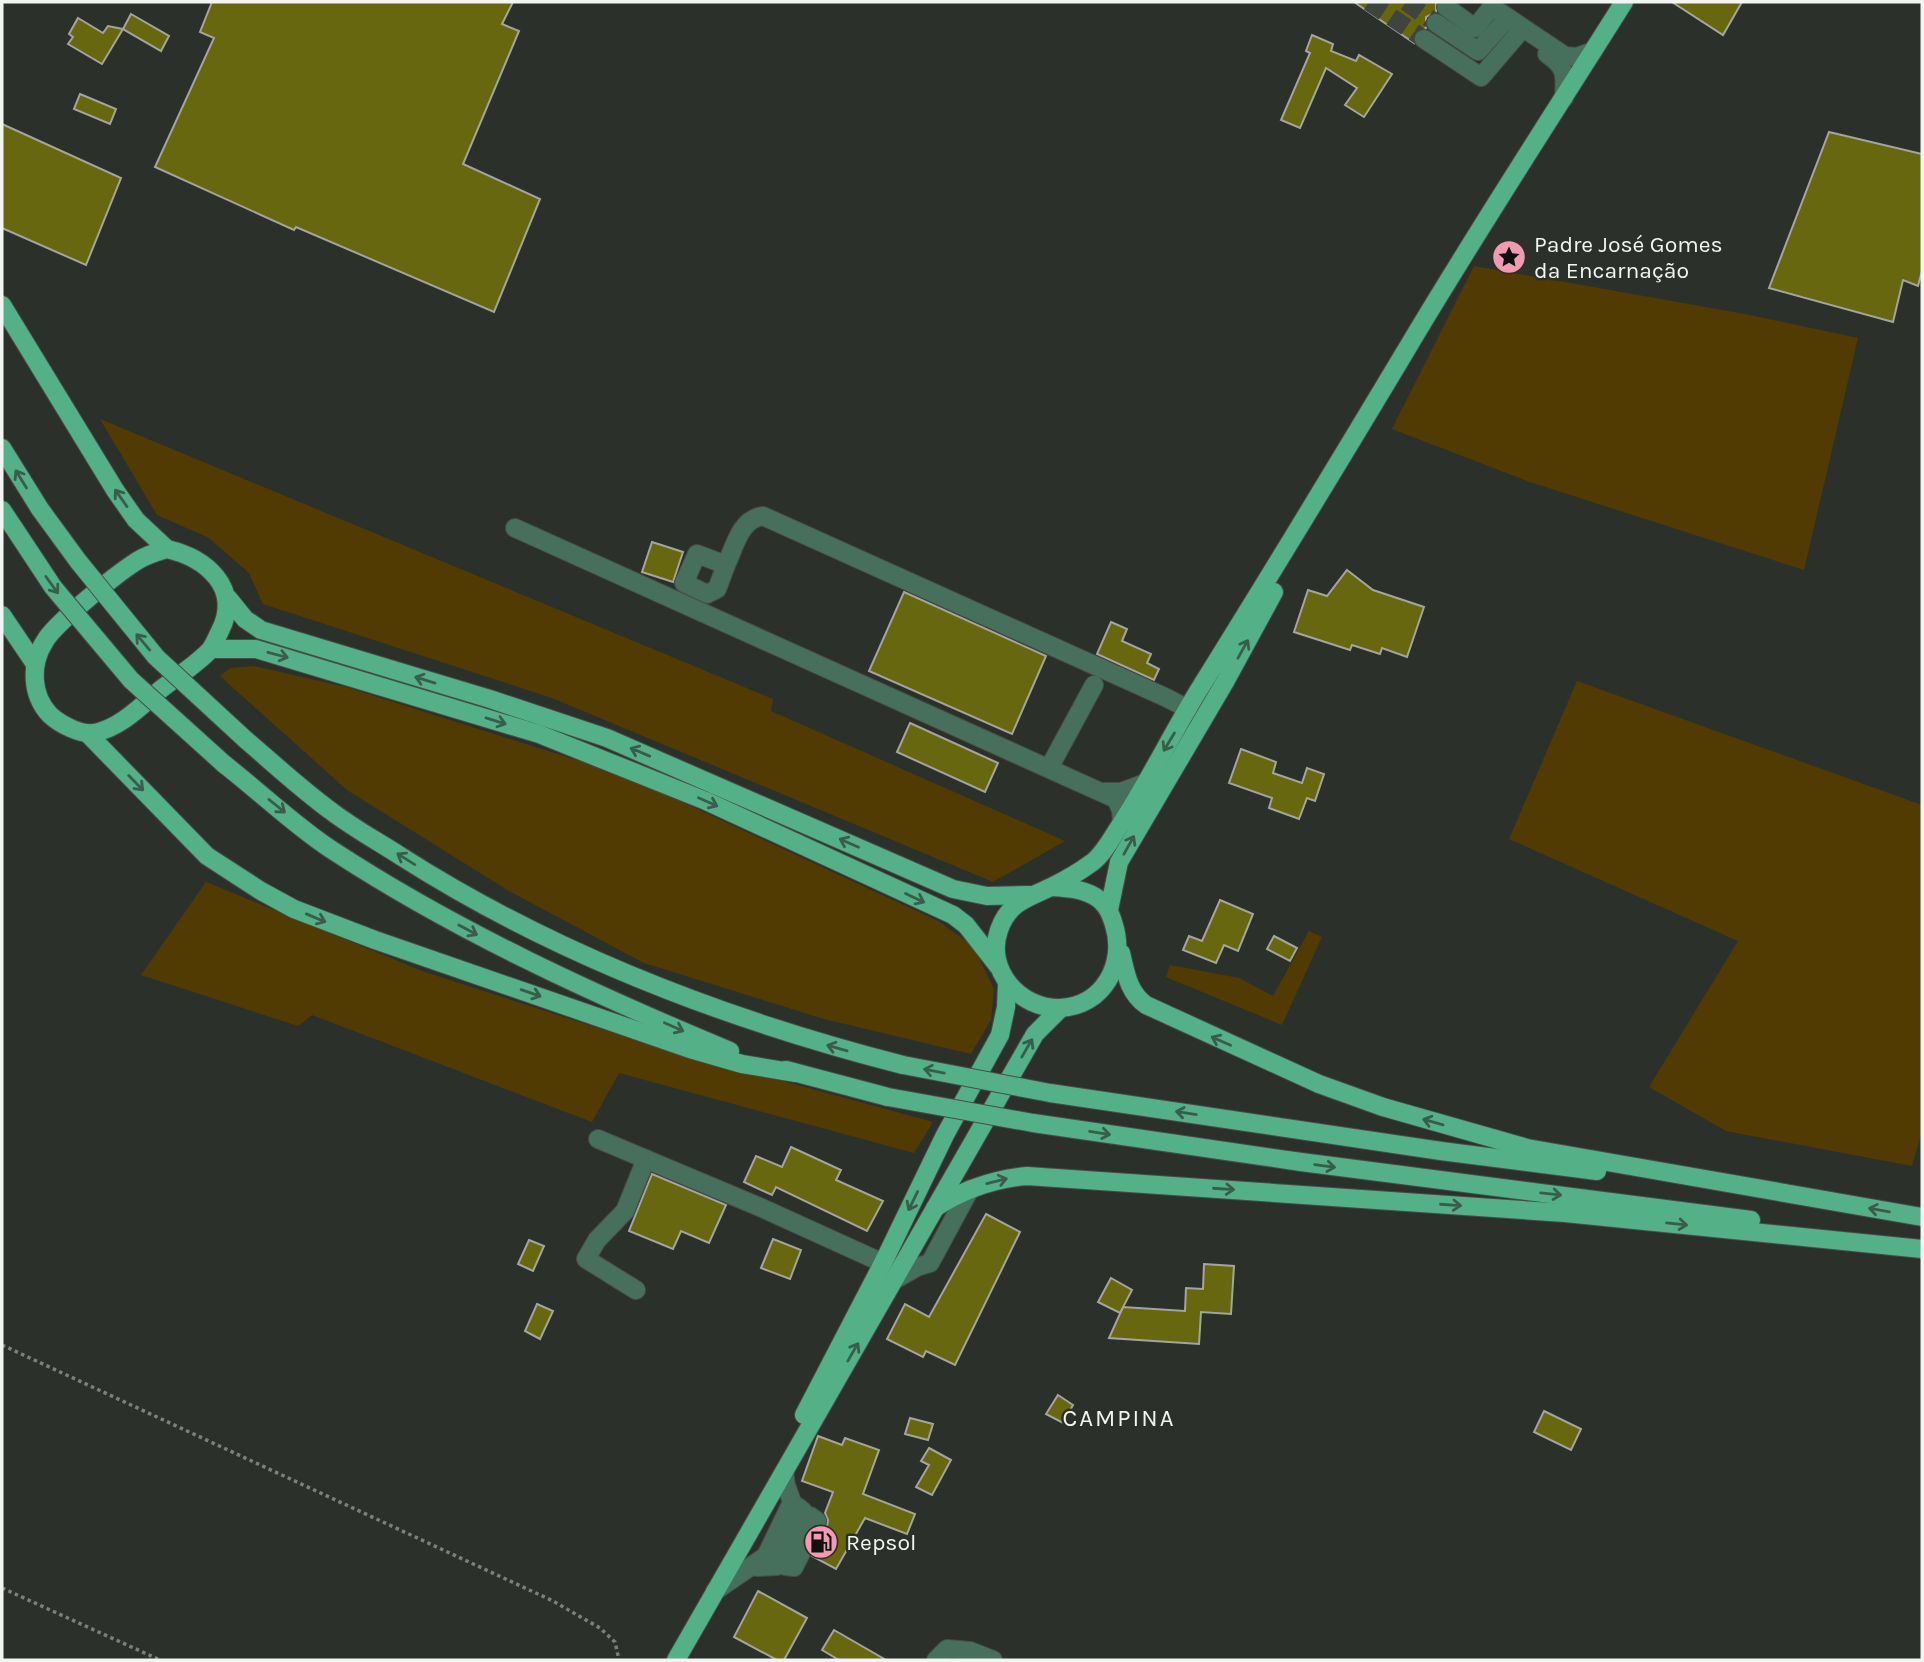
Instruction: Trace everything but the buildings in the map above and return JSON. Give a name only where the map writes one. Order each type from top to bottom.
[{"type":"main road","points":[[2,305],[136,520],[167,548],[200,560],[211,570],[228,598],[246,619],[261,630],[490,699],[607,738],[953,889],[987,896],[1029,895],[1052,887],[1094,862],[1122,822],[1347,448],[1569,90],[1575,59],[1624,2]]},
{"type":"main road","points":[[2,448],[40,509],[156,657],[246,740],[332,813],[502,916],[562,945],[708,1007],[804,1038],[903,1065],[1050,1093],[1441,1151],[1836,1202]]},
{"type":"main road","points":[[1109,910],[1119,862],[1267,605],[1347,448]]},
{"type":"main road","points":[[2,510],[53,587],[131,680],[224,764],[330,849],[464,929],[691,1035],[737,1053],[796,1073],[888,1097],[1033,1123],[1301,1163],[1653,1206],[1922,1247]]},
{"type":"main road","points":[[167,548],[138,560],[55,629],[44,641],[35,664],[36,689],[41,704],[61,723],[89,734],[207,856],[294,909],[364,936],[690,1049],[742,1064],[796,1073]]},
{"type":"main road","points":[[89,734],[106,731],[124,720],[211,649],[225,622],[228,598]]},
{"type":"main road","points":[[2,615],[35,664]]},
{"type":"main road","points":[[211,649],[256,649],[539,734],[706,801],[953,915],[966,925],[1003,976],[1029,1001],[1061,1008],[1081,1003],[1097,994],[1109,981],[1117,964],[1119,947],[1115,929]]},
{"type":"main road","points":[[1052,887],[1088,893],[1100,900],[1109,910],[1126,976],[1136,998],[1171,1018],[1319,1084],[1382,1107],[1527,1148],[1922,1217]]},
{"type":"main road","points":[[697,1623],[883,1263],[945,1135],[1000,1035],[1006,1007],[1003,976],[996,951],[998,933],[1006,916],[1029,895]]},
{"type":"main road","points":[[675,1657],[896,1279],[1035,1034],[1061,1008]]},
{"type":"main road","points":[[935,1208],[970,1189],[1006,1178],[1027,1176],[1552,1212],[1922,1247]]},
{"type":"street","points":[[1472,2],[1575,59]]},
{"type":"street","points":[[1436,22],[1478,51],[1506,22],[1481,77],[1436,22]]},
{"type":"street","points":[[726,565],[743,526],[752,517],[763,516],[1188,709]]},
{"type":"street","points":[[515,528],[1116,799],[1122,822]]},
{"type":"street","points":[[1049,768],[1094,685]]},
{"type":"street","points":[[1101,792],[1121,792],[1145,783]]},
{"type":"street","points":[[598,1139],[762,1208],[883,1263]]},
{"type":"street","points":[[636,1290],[586,1259],[597,1240],[625,1211],[646,1159]]},
{"type":"street","points":[[896,1279],[917,1267],[930,1264],[970,1189]]},
{"type":"street","points":[[784,1472],[786,1485],[801,1509]]},
{"type":"street","points":[[749,1570],[781,1566],[801,1509]]},
{"type":"street","points":[[715,1591],[766,1556],[801,1509]]},
{"type":"street","points":[[936,1660],[947,1649],[971,1651],[993,1660]]},
{"type":"path","points":[[2,1345],[554,1601],[600,1628],[615,1642],[619,1660]]},
{"type":"path","points":[[2,1588],[160,1660]]},
{"type":"shaded area","points":[[1474,266],[1745,314],[1858,338],[1804,570],[1530,482],[1392,429]]},
{"type":"shaded area","points":[[100,419],[773,699],[771,711],[1065,841],[993,882],[552,698],[263,604],[249,573],[209,538],[157,515]]},
{"type":"shaded area","points":[[254,666],[346,687],[624,775],[938,921],[973,946],[994,989],[991,1020],[971,1054],[824,1019],[644,963],[509,891],[347,790],[220,676],[230,668]]},
{"type":"shaded area","points":[[1577,681],[1922,805],[1922,1132],[1912,1166],[1726,1131],[1649,1087],[1738,941],[1509,839]]},
{"type":"shaded area","points":[[206,882],[422,971],[647,1044],[933,1122],[914,1153],[619,1073],[592,1122],[312,1015],[298,1026],[141,975]]},
{"type":"shaded area","points":[[1309,931],[1322,937],[1282,1025],[1166,977],[1170,965],[1239,978],[1273,996]]},
{"type":"tunnel","points":[[1369,2],[1424,39]]},
{"type":"tunnel","points":[[1406,2],[1436,23]]},
{"type":"place","name":"Padre José Gomes da Encarnação","points":[[1509,257]]},
{"type":"place","name":"Repsol","points":[[821,1542]]},
{"type":"district","name":"CAMPINA","points":[[1119,1418]]}]
